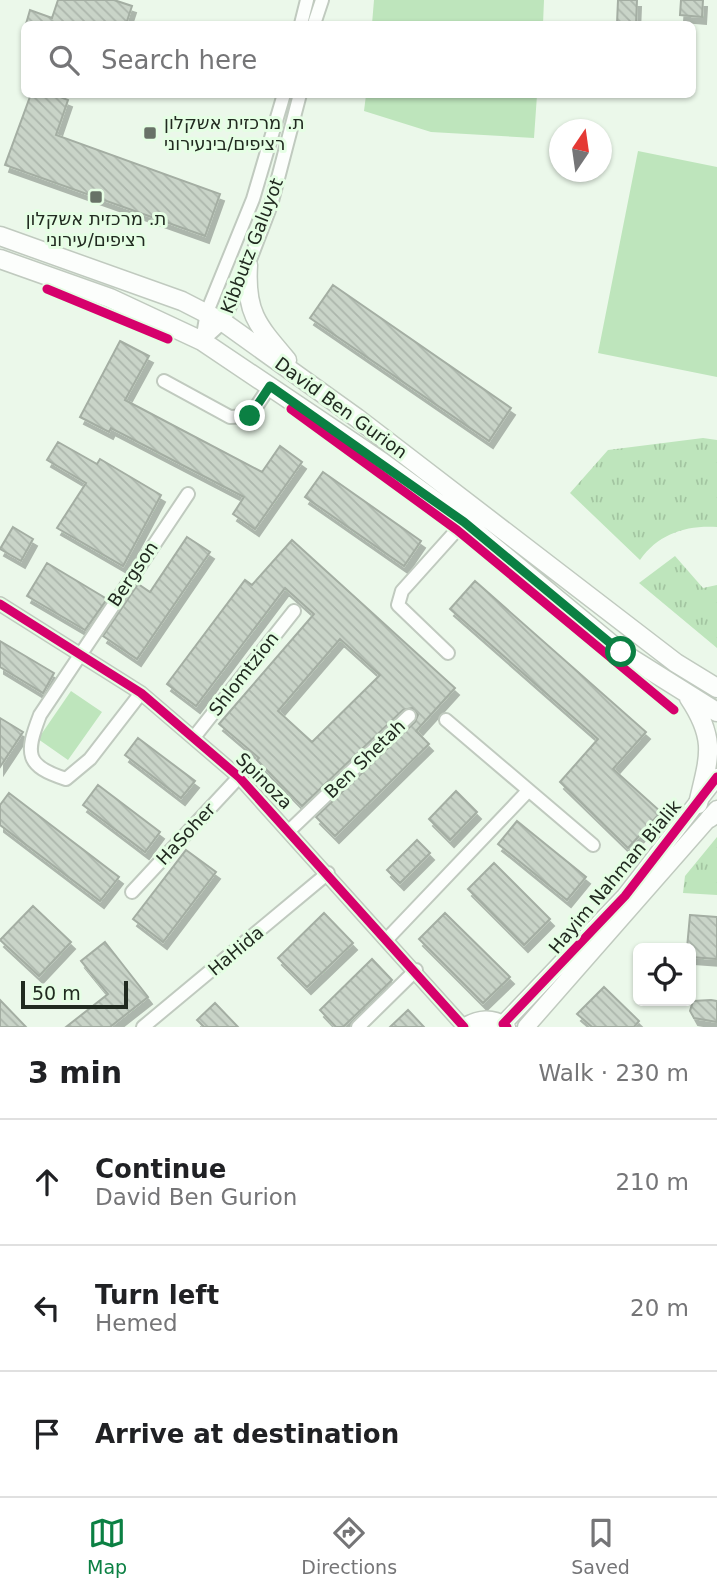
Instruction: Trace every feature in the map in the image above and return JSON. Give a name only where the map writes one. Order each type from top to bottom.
[{"type":"main road","name":"David Ben Gurion","points":[[0,236],[206,312],[222,322],[308,383],[652,646],[717,688]]},
{"type":"main road","name":"David Ben Gurion","points":[[0,259],[110,298],[164,320],[202,341],[464,522],[621,652],[717,712]]},
{"type":"main road","points":[[248,265],[248,304],[253,317],[308,383]]},
{"type":"main road","points":[[652,646],[717,674]]},
{"type":"main road","points":[[685,692],[702,717],[710,737],[708,762],[698,803]]},
{"type":"street","points":[[302,21],[306,0]]},
{"type":"street","points":[[315,21],[322,0]]},
{"type":"street","name":"Kibbutz Galuyot","points":[[202,341],[206,312],[253,199],[283,98]]},
{"type":"street","name":"Kibbutz Galuyot","points":[[202,341],[222,322],[248,265],[271,205],[299,98]]},
{"type":"street","points":[[164,381],[230,417],[250,416],[270,386]]},
{"type":"street","name":"Bergson","points":[[141,694],[90,758],[66,779],[42,771],[31,759],[29,743],[40,715],[79,653],[188,495]]},
{"type":"street","points":[[448,653],[398,605],[402,591],[464,522]]},
{"type":"street","name":"Spinoza","points":[[0,604],[141,694],[195,736],[239,776],[416,970],[464,1027]]},
{"type":"street","name":"Shlomtzion","points":[[195,736],[294,611]]},
{"type":"street","name":"Ben Shetah","points":[[290,830],[409,716]]},
{"type":"street","points":[[446,720],[527,792],[593,845]]},
{"type":"street","name":"HaSoher","points":[[132,892],[239,776]]},
{"type":"street","name":"Hayim Nahman Bialik","points":[[505,1025],[625,896],[717,777]]},
{"type":"street","points":[[387,939],[527,792]]},
{"type":"street","name":"Hayim Nahman Bialik","points":[[526,1027],[715,813]]},
{"type":"street","name":"HaHida","points":[[143,1027],[328,873]]},
{"type":"street","points":[[358,1027],[416,970]]},
{"type":"street","points":[[464,1027],[483,1019],[505,1025]]},
{"type":"green space","points":[[374,0],[544,0],[543,21],[372,21]]},
{"type":"green space","points":[[366,98],[537,98],[534,138],[431,132],[364,111]]},
{"type":"green space","points":[[638,151],[717,167],[717,377],[598,353]]},
{"type":"green space","points":[[703,438],[717,440],[717,527],[694,528],[674,533],[655,544],[640,560],[570,493],[608,450]]},
{"type":"green space","points":[[675,556],[703,588],[717,585],[717,648],[639,583]]},
{"type":"green space","points":[[71,691],[102,712],[68,760],[38,739]]},
{"type":"green space","points":[[717,837],[717,895],[683,893],[685,876]]},
{"type":"building","points":[[58,0],[114,0],[132,6],[127,21],[27,21],[30,10],[52,18]]},
{"type":"building","points":[[618,0],[637,0],[636,21],[617,21]]},
{"type":"building","points":[[681,0],[703,0],[702,17],[680,15]]},
{"type":"building","points":[[30,98],[63,98],[68,100],[56,135],[220,194],[205,236],[5,165]]},
{"type":"building","points":[[333,285],[511,408],[489,441],[310,318]]},
{"type":"building","points":[[120,341],[149,356],[125,400],[262,472],[280,446],[302,462],[255,529],[233,514],[244,497],[111,428],[109,432],[80,417]]},
{"type":"building","points":[[58,442],[97,464],[100,459],[161,495],[123,566],[57,528],[86,483],[47,460]]},
{"type":"building","points":[[323,472],[421,541],[404,566],[305,497]]},
{"type":"building","points":[[13,527],[33,539],[21,561],[0,549]]},
{"type":"building","points":[[187,537],[210,552],[137,659],[103,636],[138,584],[150,592]]},
{"type":"building","points":[[292,540],[455,688],[416,731],[429,744],[335,836],[316,817],[415,722],[418,715],[412,708],[403,710],[302,806],[257,760],[259,758],[219,724],[314,614],[285,588],[196,706],[167,684],[245,580],[252,585]],"holes":[[[340,639],[380,675],[312,742],[278,711]]]},
{"type":"building","points":[[47,563],[107,599],[85,630],[27,596]]},
{"type":"building","points":[[475,581],[646,732],[613,769],[661,812],[628,848],[560,782],[598,739],[450,609]]},
{"type":"building","points":[[0,641],[54,673],[43,693],[0,667]]},
{"type":"building","points":[[0,718],[23,732],[0,767]]},
{"type":"building","points":[[138,738],[195,781],[181,798],[125,755]]},
{"type":"building","points":[[98,785],[160,832],[145,852],[83,805]]},
{"type":"building","points":[[456,791],[477,812],[450,840],[429,819]]},
{"type":"building","points":[[9,793],[119,877],[100,901],[0,825],[0,805]]},
{"type":"building","points":[[517,821],[586,877],[567,900],[498,844]]},
{"type":"building","points":[[417,840],[430,853],[400,883],[387,870]]},
{"type":"building","points":[[186,850],[216,872],[163,942],[133,919]]},
{"type":"building","points":[[494,863],[550,919],[524,945],[468,889]]},
{"type":"building","points":[[33,906],[71,942],[39,976],[0,940]]},
{"type":"building","points":[[324,913],[353,943],[307,987],[278,958]]},
{"type":"building","points":[[445,913],[510,977],[483,1003],[419,939]]},
{"type":"building","points":[[690,915],[717,917],[717,959],[696,957],[696,943],[687,943]]},
{"type":"building","points":[[105,942],[148,997],[110,1027],[66,1027],[108,994],[81,961]]},
{"type":"building","points":[[372,959],[392,980],[343,1027],[336,1027],[320,1010]]},
{"type":"building","points":[[604,987],[639,1021],[634,1027],[592,1027],[577,1014]]},
{"type":"building","points":[[0,1000],[26,1027],[0,1027]]},
{"type":"building","points":[[696,1001],[717,1001],[717,1022],[694,1018],[690,1011],[692,1006],[696,1006]]},
{"type":"building","points":[[215,1003],[238,1027],[204,1027],[197,1020]]},
{"type":"building","points":[[408,1010],[424,1027],[390,1027]]},
{"type":"cycle path","points":[[47,289],[168,339]]},
{"type":"cycle path","points":[[291,409],[457,530],[674,710]]},
{"type":"cycle path","points":[[0,604],[141,693],[239,777],[464,1027]]},
{"type":"cycle path","points":[[507,1027],[503,1024],[625,896],[717,777]]},
{"type":"place","name":"ת. מרכזית אשקלון רציפים/בינעירוני","points":[[150,133]]},
{"type":"place","name":"ת. מרכזית אשקלון רציפים/עירוני","points":[[96,197]]},
{"type":"route","points":[[250,416],[270,386],[383,462],[464,522],[621,652]]}]
